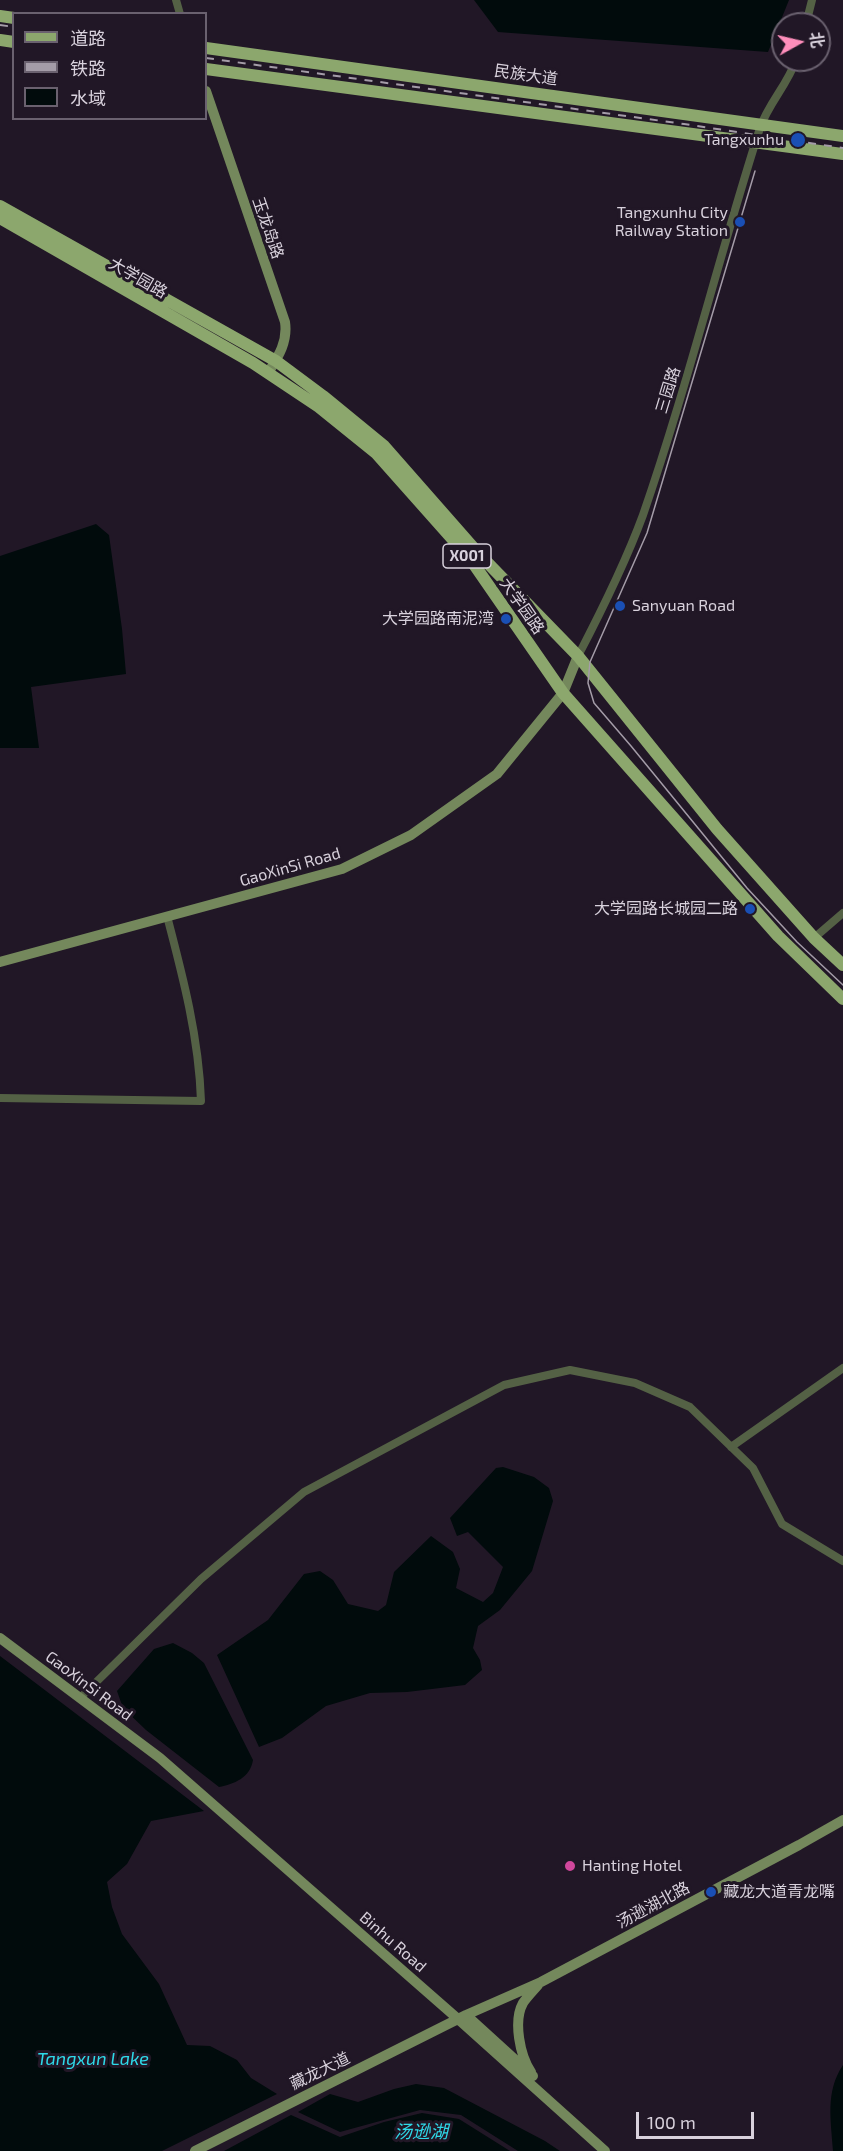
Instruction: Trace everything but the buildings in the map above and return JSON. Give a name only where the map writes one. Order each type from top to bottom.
[{"type":"main road","name":"民族大道","points":[[207,48],[843,136]]},
{"type":"main road","points":[[207,69],[843,154]]},
{"type":"main road","name":"大学园路","points":[[0,206],[276,361],[384,446],[478,553],[578,656],[717,829],[814,938],[843,965]]},
{"type":"main road","name":"大学园路","points":[[0,218],[268,373],[319,407],[376,453],[471,560],[563,693],[778,936],[843,999]]},
{"type":"street","name":"三园路","points":[[578,656],[608,597],[642,517],[761,124],[793,72]]},
{"type":"street","name":"玉龙岛路","points":[[207,93],[285,322],[287,334],[276,361],[268,373]]},
{"type":"street","name":"GaoXinSi Road","points":[[0,962],[342,869],[411,835],[497,774],[563,693],[578,656]]},
{"type":"street","points":[[814,938],[843,913]]},
{"type":"street","points":[[0,1098],[201,1101],[200,1068],[187,990],[167,916]]},
{"type":"street","points":[[731,1447],[843,1368]]},
{"type":"street","points":[[80,1698],[201,1579],[304,1492],[504,1384],[570,1370],[635,1383],[690,1407],[753,1468],[782,1524],[843,1561]]},
{"type":"street","name":"GaoXinSi Road","points":[[0,1638],[160,1758],[462,2017]]},
{"type":"street","name":"汤逊湖北路","points":[[462,2017],[541,1982],[843,1820]]},
{"type":"street","name":"汤逊湖北路","points":[[537,2079],[527,2066],[520,2041],[519,2021],[522,2004],[541,1982]]},
{"type":"street","points":[[462,2017],[537,2079],[615,2151]]},
{"type":"street","points":[[462,2017],[605,2151]]},
{"type":"street","name":"藏龙大道","points":[[195,2151],[462,2017]]},
{"type":"water","points":[[474,0],[789,0],[784,12],[771,12],[771,45],[768,52],[498,32]]},
{"type":"water","points":[[96,524],[109,535],[126,674],[31,687],[39,748],[0,748],[0,556]]},
{"type":"water","points":[[503,1467],[534,1477],[549,1488],[553,1501],[532,1571],[500,1610],[478,1626],[473,1648],[480,1660],[482,1670],[465,1685],[407,1692],[370,1693],[326,1706],[282,1738],[259,1747],[217,1655],[268,1620],[304,1574],[320,1571],[333,1580],[348,1604],[378,1611],[386,1605],[394,1572],[431,1536],[453,1552],[460,1569],[456,1588],[483,1602],[493,1593],[503,1567],[468,1532],[457,1536],[450,1518],[496,1468]]},
{"type":"water","points":[[173,1643],[192,1653],[204,1663],[253,1760],[249,1771],[236,1782],[219,1787],[146,1730],[123,1708],[117,1691],[154,1649]]},
{"type":"water","name":"Tangxun Lake","points":[[0,1656],[204,1811],[151,1821],[127,1864],[107,1882],[112,1907],[122,1934],[159,1984],[187,2045],[210,2046],[237,2060],[251,2078],[277,2094],[162,2151],[0,2151]]},
{"type":"water","points":[[843,2065],[843,2151],[833,2151],[831,2096],[837,2075]]},
{"type":"water","points":[[416,2084],[444,2088],[560,2151],[518,2151],[461,2115],[420,2110],[340,2132],[298,2112],[330,2094],[358,2102]]},
{"type":"water","name":"汤逊湖","points":[[422,2113],[459,2119],[510,2151],[224,2151],[291,2115],[340,2137],[384,2122]]},
{"type":"tram line","points":[[755,171],[647,533],[590,662],[588,683],[594,703],[747,888],[797,942],[843,985]]},
{"type":"railway","points":[[0,25],[12,27]]},
{"type":"railway","points":[[207,58],[843,148]]},
{"type":"place","name":"Tangxunhu","points":[[798,140]]},
{"type":"place","name":"Tangxunhu City Railway Station","points":[[740,222]]},
{"type":"place","name":"Sanyuan Road","points":[[620,606]]},
{"type":"place","name":"大学园路南泥湾","points":[[506,619]]},
{"type":"place","name":"大学园路长城园二路","points":[[750,909]]},
{"type":"place","name":"Hanting Hotel","points":[[570,1866]]},
{"type":"place","name":"藏龙大道青龙嘴","points":[[711,1892]]}]
